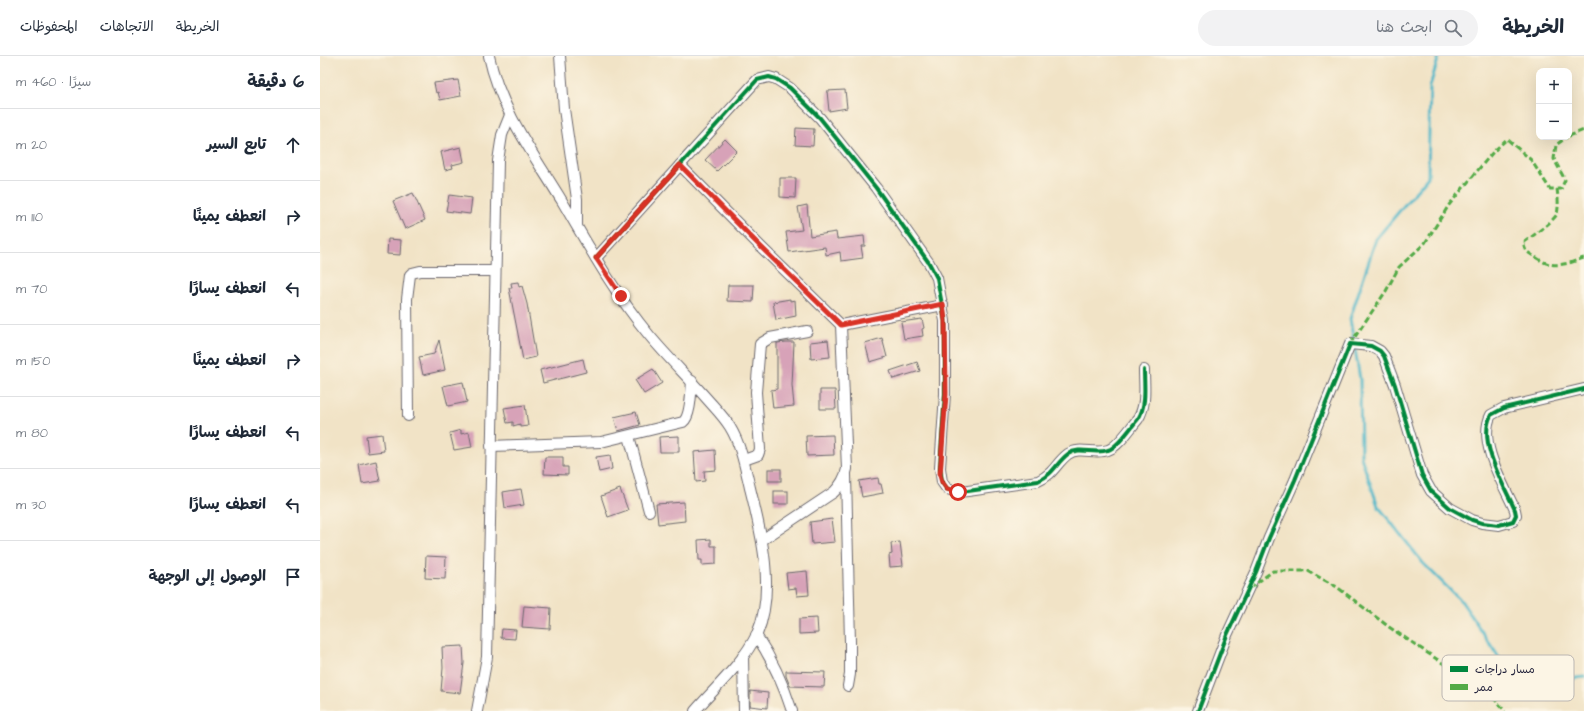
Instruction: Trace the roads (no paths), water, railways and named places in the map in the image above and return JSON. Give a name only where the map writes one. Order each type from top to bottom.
[{"type":"street","points":[[489,56],[494,78],[510,115],[596,258],[634,316],[650,336],[724,418],[730,427],[744,460],[762,540],[766,572],[766,594],[761,622],[756,635],[743,656],[695,711]]},
{"type":"street","points":[[560,56],[564,109],[577,199],[577,226]]},
{"type":"street","points":[[596,258],[757,80],[769,77],[776,79],[790,88],[820,118],[876,188],[937,278],[945,321],[946,394],[940,475],[944,486],[947,489],[952,491],[968,491],[1038,481],[1047,476],[1070,453],[1077,451],[1102,452],[1112,448],[1142,414],[1144,405],[1144,370]]},
{"type":"street","points":[[477,711],[487,657],[498,161],[502,135],[510,115]]},
{"type":"street","points":[[680,165],[841,325],[847,469],[850,614],[850,674],[848,686]]},
{"type":"street","points":[[408,416],[407,299],[410,275],[412,272],[420,271],[495,271]]},
{"type":"street","points":[[841,325],[943,304]]},
{"type":"street","points":[[744,460],[758,455],[760,449],[756,392],[760,344],[770,338],[807,331]]},
{"type":"street","points":[[1198,711],[1227,635],[1295,480],[1350,344],[1370,346],[1380,351],[1384,356],[1395,384],[1422,476],[1428,486],[1440,500],[1450,508],[1472,520],[1482,523],[1504,525],[1513,521],[1516,515],[1493,463],[1489,450],[1488,423],[1491,415],[1504,408],[1584,389]]},
{"type":"street","points":[[491,446],[589,444],[629,436],[685,421],[688,413],[692,381]]},
{"type":"street","points":[[629,436],[649,511]]},
{"type":"street","points":[[762,540],[834,492],[842,483],[846,475]]},
{"type":"street","points":[[756,635],[770,657],[780,677],[792,711]]},
{"type":"street","points":[[743,656],[744,711]]},
{"type":"waterway","points":[[1439,56],[1430,86],[1428,177],[1376,239],[1350,319],[1360,379],[1361,457],[1378,506],[1423,563],[1462,602],[1497,655]]},
{"type":"waterway","points":[[1574,678],[1584,677]]}]
